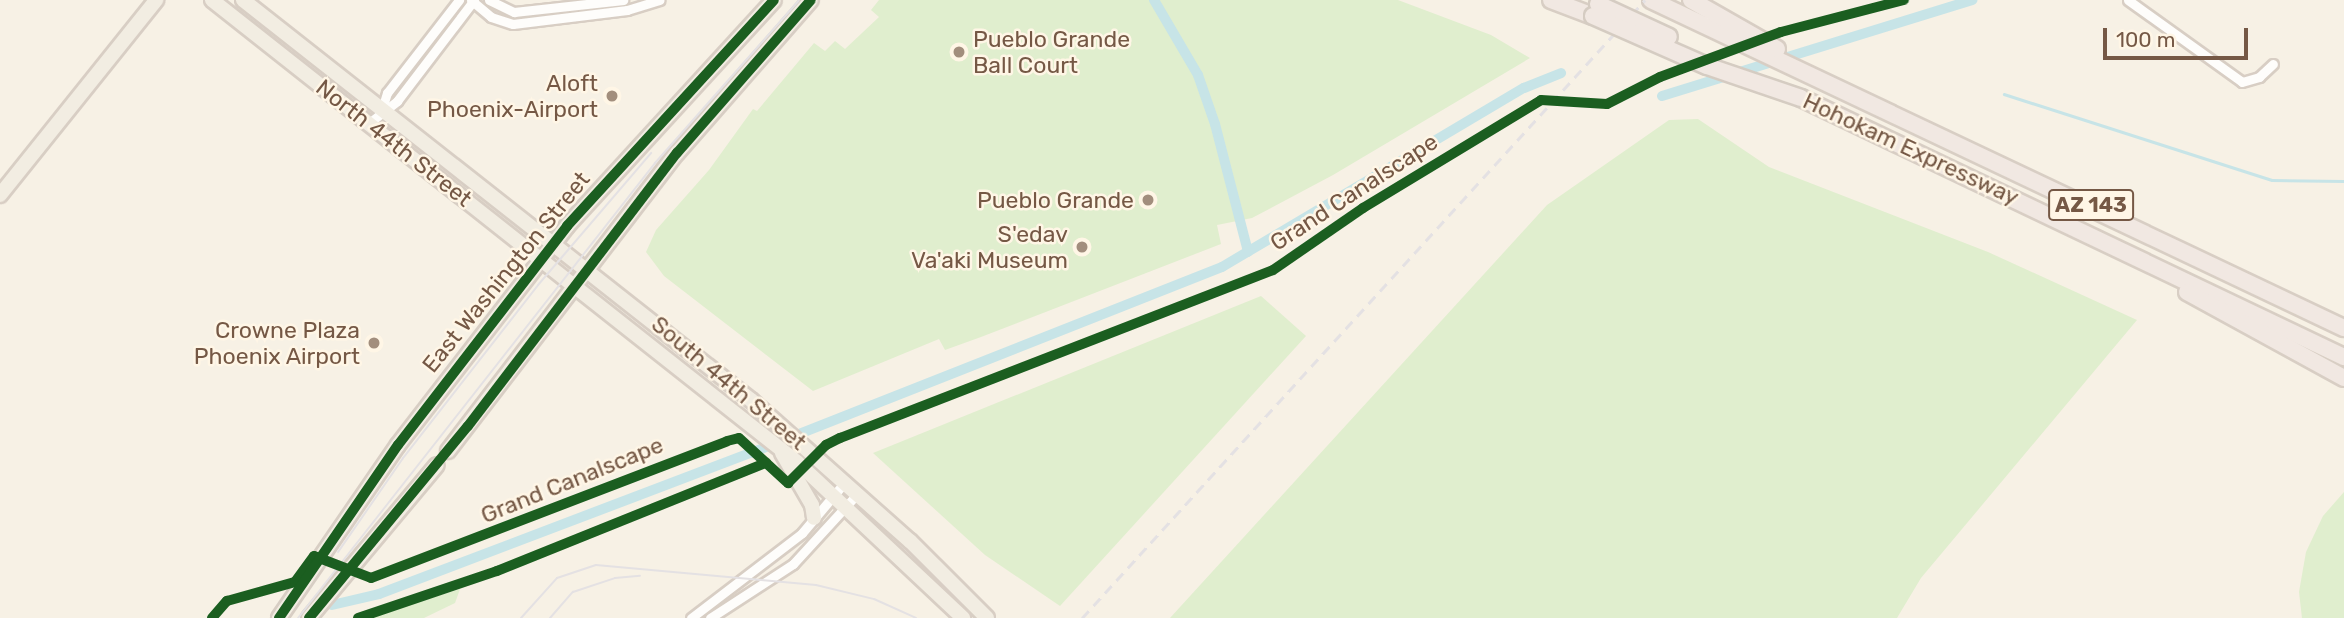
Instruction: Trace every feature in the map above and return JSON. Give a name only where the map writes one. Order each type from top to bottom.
[{"type":"highway","name":"Hohokam Expressway","points":[[1551,0],[1594,6],[1801,98],[2067,222],[2344,357]]},
{"type":"highway","name":"Hohokam Expressway","points":[[1651,0],[2344,328]]},
{"type":"highway","points":[[1691,0],[1835,86]]},
{"type":"highway","points":[[2067,222],[2138,267],[2344,378]]},
{"type":"main road","points":[[0,195],[156,0]]},
{"type":"main road","name":"North 44th Street","points":[[212,0],[575,287]]},
{"type":"main road","name":"North 44th Street","points":[[243,0],[588,270]]},
{"type":"main road","name":"East Washington Street","points":[[279,618],[367,487],[554,243],[774,0]]},
{"type":"main road","points":[[448,452],[677,153],[811,0]]},
{"type":"main road","name":"South 44th Street","points":[[588,270],[807,447],[987,618]]},
{"type":"main road","name":"South 44th Street","points":[[575,287],[834,495],[962,618]]},
{"type":"main road","points":[[782,453],[812,505],[814,518]]},
{"type":"main road","points":[[309,618],[437,465]]},
{"type":"street","points":[[382,109],[387,93],[459,0]]},
{"type":"street","points":[[369,123],[382,109],[397,101],[472,0],[491,17],[513,24],[627,10],[659,0]]},
{"type":"street","points":[[489,0],[518,12],[623,0]]},
{"type":"street","points":[[2129,0],[2242,82],[2259,77],[2273,64]]},
{"type":"street","points":[[691,618],[814,518],[845,482]]},
{"type":"street","points":[[710,618],[793,564],[858,493]]},
{"type":"green space","name":"S'edav Va'aki Museum","points":[[879,0],[1398,0],[1491,35],[1530,58],[1333,175],[1252,218],[1217,225],[1221,244],[945,350],[939,339],[813,391],[664,276],[646,252],[656,230],[709,170],[753,109],[757,111],[814,43],[825,51],[835,41],[845,49],[879,17],[871,10]]},
{"type":"green space","points":[[1698,119],[1769,167],[1988,252],[2137,320],[1921,578],[1897,618],[1170,618],[1547,205],[1669,120]]},
{"type":"green space","points":[[1261,296],[1306,336],[1060,606],[985,555],[873,453]]},
{"type":"green space","points":[[2344,492],[2344,618],[2302,618],[2299,592],[2306,552],[2323,516]]},
{"type":"green space","points":[[460,589],[455,603],[424,618],[366,618]]},
{"type":"waterway","points":[[1154,0],[1198,75],[1215,124],[1248,252]]},
{"type":"waterway","points":[[1662,96],[1973,0]]},
{"type":"waterway","points":[[332,605],[379,594],[751,453],[1222,267],[1524,88],[1561,73]]},
{"type":"waterway","points":[[2004,94],[2272,180],[2344,181]]},
{"type":"tram line","points":[[298,618],[655,163],[799,0]]},
{"type":"tram line","points":[[338,552],[403,458],[538,285],[651,153]]},
{"type":"tram line","points":[[521,618],[557,578],[596,565],[816,585],[874,599],[916,618]]},
{"type":"tram line","points":[[550,618],[573,592],[615,578],[640,576]]},
{"type":"railway","points":[[1082,618],[1645,0]]},
{"type":"cycle path","points":[[279,618],[398,445],[567,226],[774,0]]},
{"type":"cycle path","points":[[309,618],[468,426],[677,153],[811,0]]},
{"type":"cycle path","name":"Grand Canalscape","points":[[212,618],[227,601],[295,582],[314,556],[371,578],[739,438],[788,483],[826,445],[840,438],[1273,270],[1363,208],[1541,100],[1607,104],[1660,77],[1781,32],[1904,0]]},
{"type":"cycle path","points":[[358,618],[497,571],[766,463]]},
{"type":"place","name":"Pueblo Grande Ball Court","points":[[959,52]]},
{"type":"place","name":"Aloft Phoenix-Airport","points":[[612,96]]},
{"type":"place","name":"Pueblo Grande","points":[[1148,200]]},
{"type":"place","name":"S'edav Va'aki Museum","points":[[1082,247]]},
{"type":"place","name":"Crowne Plaza Phoenix Airport","points":[[374,343]]}]
